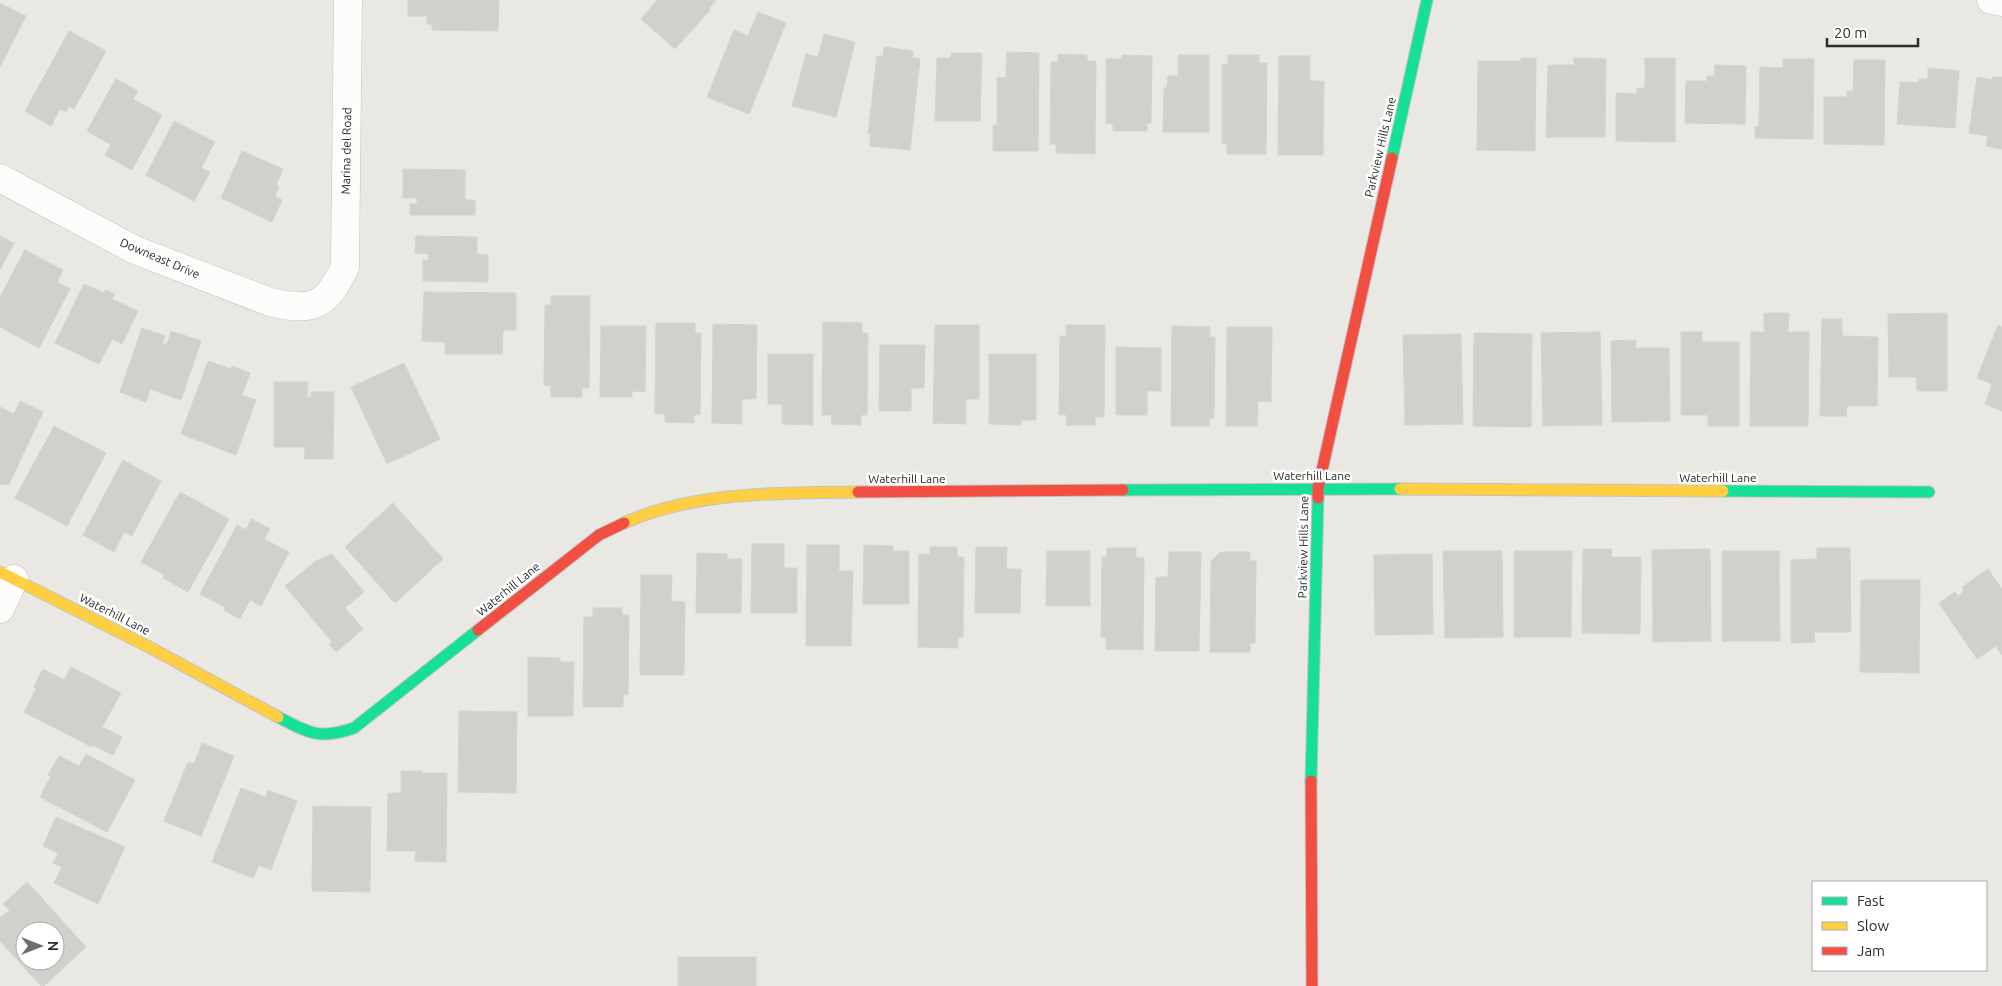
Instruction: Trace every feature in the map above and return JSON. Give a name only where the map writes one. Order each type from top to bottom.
[{"type":"street","name":"Marina del Road","points":[[328,297],[345,267],[348,0]]},
{"type":"street","name":"Parkview Hills Lane","points":[[1312,986],[1310,828],[1318,488],[1427,0]]},
{"type":"street","points":[[1991,0],[2002,2]]},
{"type":"street","name":"Downeast Drive","points":[[0,178],[135,250],[270,302],[291,307],[311,306],[328,297]]},
{"type":"street","name":"Waterhill Lane","points":[[7,576],[151,648],[308,733],[324,736],[339,734],[354,728],[599,535],[661,509],[735,496],[779,492],[1318,488],[1929,492]]},
{"type":"street","points":[[0,609],[7,576]]},
{"type":"building","points":[[408,0],[499,0],[498,31],[432,30],[432,24],[427,24],[427,16],[408,16]]},
{"type":"building","points":[[657,0],[716,0],[709,8],[710,10],[675,49],[641,19]]},
{"type":"building","points":[[0,3],[26,16],[0,67]]},
{"type":"building","points":[[758,12],[786,23],[749,114],[707,97],[734,30],[748,36]]},
{"type":"building","points":[[69,31],[106,51],[74,109],[69,106],[66,112],[60,109],[51,126],[25,111]]},
{"type":"building","points":[[824,34],[855,42],[836,117],[792,106],[806,54],[818,57]]},
{"type":"building","points":[[884,47],[913,51],[912,58],[920,59],[910,150],[870,146],[871,134],[868,134],[877,56],[883,56]]},
{"type":"building","points":[[1007,52],[1039,53],[1038,151],[993,151],[993,125],[997,125],[997,77],[1006,78]]},
{"type":"building","points":[[951,53],[982,53],[980,121],[935,121],[937,58],[951,58]]},
{"type":"building","points":[[1058,54],[1087,55],[1087,61],[1096,61],[1095,154],[1056,153],[1056,144],[1050,144],[1051,62],[1058,62]]},
{"type":"building","points":[[1122,55],[1152,56],[1151,123],[1147,123],[1147,131],[1113,131],[1113,124],[1106,123],[1106,59],[1122,59]]},
{"type":"building","points":[[1178,55],[1209,55],[1209,132],[1163,132],[1164,88],[1167,88],[1168,76],[1178,76]]},
{"type":"building","points":[[1228,55],[1259,55],[1259,63],[1267,63],[1266,154],[1227,154],[1227,144],[1222,144],[1222,64],[1228,64]]},
{"type":"building","points":[[1279,56],[1310,56],[1310,81],[1324,81],[1323,155],[1278,155]]},
{"type":"building","points":[[1521,58],[1536,58],[1535,151],[1477,150],[1478,61],[1521,61]]},
{"type":"building","points":[[1574,58],[1606,59],[1605,137],[1546,137],[1548,65],[1574,65]]},
{"type":"building","points":[[1645,58],[1675,58],[1675,142],[1616,141],[1616,93],[1637,94],[1637,88],[1645,88]]},
{"type":"building","points":[[1783,59],[1814,59],[1813,139],[1755,138],[1755,127],[1759,127],[1760,67],[1783,68]]},
{"type":"building","points":[[1854,60],[1885,60],[1884,145],[1824,144],[1824,97],[1847,97],[1847,91],[1853,91]]},
{"type":"building","points":[[1715,65],[1746,66],[1745,124],[1685,123],[1686,81],[1707,81],[1707,76],[1714,76]]},
{"type":"building","points":[[1928,68],[1959,71],[1955,128],[1897,124],[1900,82],[1919,83],[1919,79],[1928,79]]},
{"type":"building","points":[[1977,77],[1992,80],[1993,77],[2002,77],[2002,149],[1986,146],[1988,136],[1969,133]]},
{"type":"building","points":[[116,79],[138,91],[133,99],[162,115],[132,170],[105,155],[111,145],[87,131]]},
{"type":"building","points":[[174,121],[215,142],[201,168],[210,172],[194,201],[146,175]]},
{"type":"building","points":[[242,151],[283,169],[276,185],[279,186],[275,196],[282,200],[272,222],[221,198]]},
{"type":"building","points":[[403,169],[465,170],[465,200],[475,200],[475,215],[410,215],[410,204],[417,204],[417,198],[403,198]]},
{"type":"building","points":[[0,236],[14,243],[0,270]]},
{"type":"building","points":[[416,236],[477,237],[477,254],[488,255],[488,282],[423,281],[423,260],[428,260],[429,254],[415,253]]},
{"type":"building","points":[[25,250],[63,270],[57,282],[70,289],[39,348],[0,327],[0,297]]},
{"type":"building","points":[[84,284],[104,293],[106,290],[115,294],[112,299],[138,311],[122,344],[112,339],[99,364],[55,343]]},
{"type":"building","points":[[424,292],[516,293],[516,330],[503,330],[502,354],[445,354],[445,342],[422,341]]},
{"type":"building","points":[[551,296],[590,296],[589,388],[582,388],[582,397],[551,397],[551,386],[544,385],[545,305],[551,305]]},
{"type":"building","points":[[1764,313],[1789,313],[1788,332],[1809,332],[1808,426],[1750,426],[1751,332],[1764,332]]},
{"type":"building","points":[[1947,313],[1947,391],[1917,391],[1916,377],[1889,377],[1888,314]]},
{"type":"building","points":[[1822,319],[1842,319],[1842,336],[1878,337],[1877,406],[1847,406],[1846,416],[1820,416]]},
{"type":"building","points":[[823,322],[862,323],[862,333],[868,333],[867,415],[861,415],[861,425],[831,424],[832,415],[822,415]]},
{"type":"building","points":[[656,323],[695,323],[695,333],[701,333],[700,415],[694,415],[694,423],[665,422],[665,414],[655,414]]},
{"type":"building","points":[[713,324],[757,325],[756,399],[742,399],[742,424],[712,423]]},
{"type":"building","points":[[935,325],[979,325],[979,399],[966,399],[966,424],[933,423]]},
{"type":"building","points":[[1066,325],[1105,325],[1104,417],[1095,417],[1095,425],[1066,425],[1067,415],[1059,415],[1060,336],[1066,336]]},
{"type":"building","points":[[1998,325],[2002,327],[2002,411],[1985,404],[1992,384],[1977,378]]},
{"type":"building","points":[[601,326],[646,326],[645,392],[632,391],[632,397],[600,397]]},
{"type":"building","points":[[1172,326],[1210,327],[1210,337],[1215,337],[1214,418],[1209,418],[1209,426],[1171,426]]},
{"type":"building","points":[[1227,327],[1272,327],[1271,402],[1258,401],[1257,426],[1226,426]]},
{"type":"building","points":[[142,328],[165,336],[162,343],[167,345],[171,331],[201,341],[181,400],[150,389],[146,402],[120,392]]},
{"type":"building","points":[[1600,332],[1602,425],[1543,426],[1541,333]]},
{"type":"building","points":[[1681,332],[1702,332],[1702,342],[1739,342],[1739,426],[1708,426],[1708,415],[1681,415]]},
{"type":"building","points":[[1474,333],[1532,334],[1531,427],[1473,426]]},
{"type":"building","points":[[1461,334],[1463,424],[1405,425],[1403,335]]},
{"type":"building","points":[[1636,340],[1636,348],[1669,348],[1670,421],[1612,422],[1611,341]]},
{"type":"building","points":[[880,345],[925,345],[924,388],[911,388],[911,411],[879,411]]},
{"type":"building","points":[[1116,347],[1161,348],[1161,391],[1147,391],[1147,415],[1116,415]]},
{"type":"building","points":[[768,354],[813,354],[813,425],[782,424],[782,404],[768,404]]},
{"type":"building","points":[[989,354],[1036,354],[1036,420],[1021,420],[1021,425],[989,424]]},
{"type":"building","points":[[208,361],[231,369],[232,366],[250,373],[242,395],[256,400],[236,455],[181,434]]},
{"type":"building","points":[[404,363],[440,439],[387,464],[351,387]]},
{"type":"building","points":[[274,382],[308,382],[307,397],[311,397],[311,392],[334,392],[333,459],[304,459],[305,447],[274,447]]},
{"type":"building","points":[[20,401],[43,412],[9,484],[3,485],[0,484],[0,407],[14,414]]},
{"type":"building","points":[[54,426],[106,453],[67,526],[15,498]]},
{"type":"building","points":[[123,460],[161,481],[132,536],[124,532],[114,552],[83,535]]},
{"type":"building","points":[[180,492],[229,519],[188,592],[163,578],[165,575],[141,562]]},
{"type":"building","points":[[393,503],[443,559],[395,603],[345,547]]},
{"type":"building","points":[[251,519],[270,529],[264,539],[289,552],[261,606],[250,600],[240,619],[224,610],[225,607],[200,594],[237,525],[246,530]]},
{"type":"building","points":[[752,544],[784,544],[784,568],[797,568],[797,613],[751,613]]},
{"type":"building","points":[[807,545],[839,545],[839,571],[853,571],[851,646],[806,646]]},
{"type":"building","points":[[864,545],[893,546],[893,551],[909,551],[909,604],[863,604]]},
{"type":"building","points":[[930,547],[957,547],[957,557],[964,557],[963,637],[958,637],[958,648],[918,647],[919,554],[930,554]]},
{"type":"building","points":[[976,547],[1007,547],[1006,569],[1021,569],[1020,613],[975,613]]},
{"type":"building","points":[[1107,548],[1136,548],[1136,558],[1144,558],[1143,650],[1106,649],[1106,637],[1101,637],[1102,557],[1107,557]]},
{"type":"building","points":[[1817,548],[1850,548],[1851,632],[1814,632],[1815,642],[1791,643],[1791,560],[1817,559]]},
{"type":"building","points":[[1583,549],[1612,549],[1611,557],[1641,557],[1640,634],[1582,633]]},
{"type":"building","points":[[1710,549],[1711,641],[1653,642],[1652,550]]},
{"type":"building","points":[[1047,551],[1090,551],[1090,606],[1046,606]]},
{"type":"building","points":[[1443,551],[1502,551],[1503,637],[1445,638]]},
{"type":"building","points":[[1514,551],[1572,551],[1571,637],[1514,637]]},
{"type":"building","points":[[1722,551],[1779,551],[1780,641],[1722,641]]},
{"type":"building","points":[[1169,552],[1201,552],[1199,651],[1155,651],[1156,577],[1168,577]]},
{"type":"building","points":[[1221,552],[1250,552],[1249,561],[1256,561],[1255,643],[1250,643],[1250,652],[1210,652],[1211,561]]},
{"type":"building","points":[[697,553],[727,554],[727,559],[742,559],[741,613],[696,613]]},
{"type":"building","points":[[332,554],[364,592],[345,608],[363,629],[336,652],[329,644],[332,642],[285,586],[316,561]]},
{"type":"building","points":[[1432,554],[1433,634],[1375,635],[1374,555]]},
{"type":"building","points":[[1988,569],[2002,589],[2002,655],[1996,646],[1977,659],[1939,603],[1955,592],[1958,596],[1964,591],[1962,587]]},
{"type":"building","points":[[641,575],[672,575],[671,601],[685,602],[684,675],[640,675]]},
{"type":"building","points":[[1861,580],[1920,580],[1919,673],[1860,672]]},
{"type":"building","points":[[593,608],[622,608],[622,615],[629,615],[628,695],[623,695],[623,707],[583,707],[584,617],[593,617]]},
{"type":"building","points":[[528,657],[560,658],[560,662],[574,662],[573,716],[528,716]]},
{"type":"building","points":[[71,667],[121,693],[102,727],[122,737],[113,755],[93,745],[92,747],[24,712],[36,689],[34,687],[43,669],[64,680]]},
{"type":"building","points":[[459,711],[517,712],[516,793],[458,792]]},
{"type":"building","points":[[202,743],[234,756],[201,836],[164,821],[188,762],[194,764]]},
{"type":"building","points":[[86,754],[135,780],[107,832],[40,797],[51,776],[48,775],[59,756],[79,766]]},
{"type":"building","points":[[401,771],[447,773],[446,862],[415,861],[416,851],[387,851],[388,793],[401,793]]},
{"type":"building","points":[[241,788],[266,797],[268,790],[297,801],[271,870],[259,865],[253,878],[212,862]]},
{"type":"building","points":[[313,806],[371,807],[370,892],[312,891]]},
{"type":"building","points":[[56,817],[125,847],[98,904],[54,883],[62,867],[53,863],[58,853],[43,846]]},
{"type":"building","points":[[27,882],[62,921],[15,921],[15,957],[0,941],[0,917],[10,911],[3,904]]},
{"type":"building","points":[[65,924],[86,947],[65,966]]},
{"type":"building","points":[[678,957],[756,957],[756,986],[678,986]]},
{"type":"building","points":[[27,971],[60,971],[44,986],[41,986]]},
{"type":"traffic: fast","points":[[1392,158],[1427,0]]},
{"type":"traffic: fast","points":[[1123,490],[1400,489]]},
{"type":"traffic: fast","points":[[1723,491],[1929,492]]},
{"type":"traffic: fast","points":[[1311,781],[1318,498]]},
{"type":"traffic: fast","points":[[278,717],[314,733],[332,734],[354,728],[478,630]]},
{"type":"traffic: slow","points":[[1400,489],[1723,491]]},
{"type":"traffic: slow","points":[[624,523],[651,513],[709,499],[769,494],[858,492]]},
{"type":"traffic: slow","points":[[0,572],[151,648],[278,717]]},
{"type":"traffic: jam","points":[[1318,498],[1318,488],[1392,158]]},
{"type":"traffic: jam","points":[[858,492],[1123,490]]},
{"type":"traffic: jam","points":[[478,630],[599,535],[624,523]]},
{"type":"traffic: jam","points":[[1311,781],[1312,986]]}]
